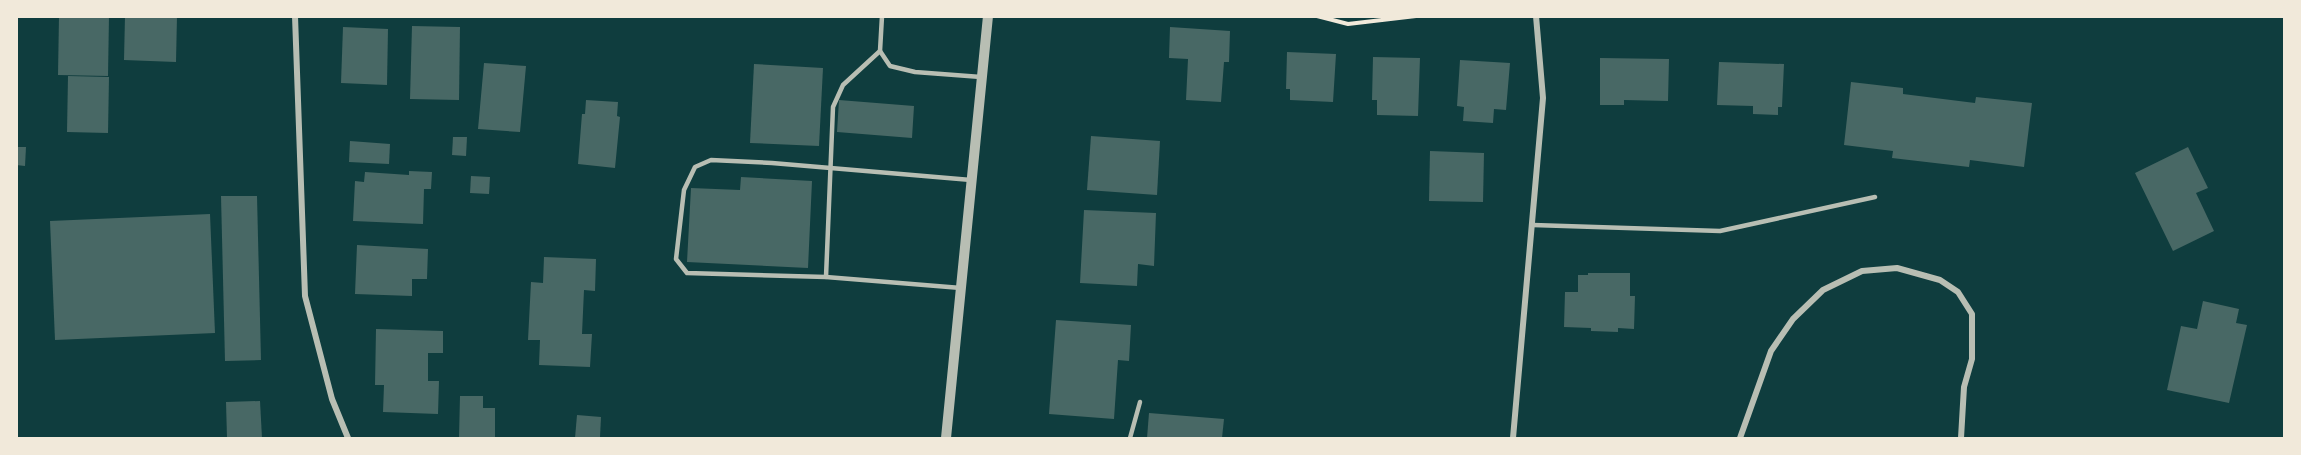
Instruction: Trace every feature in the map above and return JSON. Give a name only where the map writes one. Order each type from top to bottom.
[{"type":"street","points":[[295,16],[304,296],[332,399],[348,438]]},
{"type":"street","points":[[946,438],[988,16]]},
{"type":"street","points":[[1513,438],[1543,98],[1536,16]]},
{"type":"street","points":[[1740,438],[1771,351],[1793,319],[1823,290],[1862,271],[1897,268],[1940,280],[1958,292],[1972,314],[1972,359],[1964,387],[1961,438]]},
{"type":"lane","points":[[882,16],[880,51],[890,66],[915,72],[982,77]]},
{"type":"lane","points":[[826,277],[833,107],[843,85],[880,51]]},
{"type":"lane","points":[[961,288],[826,277],[687,273],[676,259],[678,234],[684,190],[695,167],[711,160],[971,180]]},
{"type":"lane","points":[[1533,225],[1720,231],[1875,197]]},
{"type":"lane","points":[[1130,438],[1140,402]]},
{"type":"path","points":[[1317,16],[1348,24],[1416,16]]},
{"type":"building","points":[[59,16],[109,16],[108,76],[58,75]]},
{"type":"building","points":[[125,16],[177,16],[176,62],[124,60]]},
{"type":"building","points":[[412,26],[460,27],[459,100],[410,99]]},
{"type":"building","points":[[343,27],[388,29],[387,85],[341,83]]},
{"type":"building","points":[[1170,27],[1230,31],[1229,62],[1224,62],[1221,102],[1186,100],[1188,59],[1169,58]]},
{"type":"building","points":[[1287,52],[1336,54],[1333,102],[1290,100],[1290,89],[1286,89]]},
{"type":"building","points":[[1373,57],[1420,58],[1418,116],[1377,115],[1377,100],[1372,100]]},
{"type":"building","points":[[1600,58],[1669,59],[1668,101],[1624,100],[1624,105],[1600,105]]},
{"type":"building","points":[[1460,60],[1510,63],[1506,110],[1494,109],[1493,123],[1463,121],[1464,107],[1457,106]]},
{"type":"building","points":[[1719,62],[1784,64],[1782,107],[1778,107],[1778,115],[1753,114],[1753,106],[1717,105]]},
{"type":"building","points":[[484,63],[526,66],[520,132],[478,129]]},
{"type":"building","points":[[754,64],[823,68],[819,146],[750,143]]},
{"type":"building","points":[[68,76],[109,77],[108,133],[67,132]]},
{"type":"building","points":[[1851,82],[1903,88],[1903,94],[1975,103],[1976,97],[2032,103],[2024,167],[1970,160],[1969,167],[1892,158],[1893,151],[1844,145]]},
{"type":"building","points":[[586,100],[618,102],[617,116],[620,117],[615,168],[578,164],[582,114],[585,114]]},
{"type":"building","points":[[839,100],[914,106],[912,138],[837,132]]},
{"type":"building","points":[[1091,136],[1160,141],[1157,195],[1087,190]]},
{"type":"building","points":[[453,137],[467,137],[466,156],[452,155]]},
{"type":"building","points":[[350,141],[390,144],[389,164],[349,162]]},
{"type":"building","points":[[16,147],[26,147],[25,166],[16,165]]},
{"type":"building","points":[[2188,147],[2208,188],[2196,193],[2214,231],[2173,251],[2135,173]]},
{"type":"building","points":[[1430,151],[1484,153],[1483,202],[1429,201]]},
{"type":"building","points":[[409,171],[432,172],[431,189],[424,189],[423,224],[353,221],[355,181],[364,182],[365,172],[409,175]]},
{"type":"building","points":[[471,176],[490,177],[489,194],[470,193]]},
{"type":"building","points":[[741,177],[812,181],[808,268],[687,262],[691,188],[740,190]]},
{"type":"building","points":[[221,196],[257,196],[261,360],[225,361]]},
{"type":"building","points":[[1084,210],[1156,213],[1154,266],[1138,264],[1137,286],[1080,283]]},
{"type":"building","points":[[210,214],[215,333],[55,340],[50,221]]},
{"type":"building","points":[[357,245],[428,249],[427,279],[412,279],[412,296],[355,294]]},
{"type":"building","points":[[544,257],[596,259],[595,291],[584,290],[582,334],[592,334],[590,367],[539,365],[540,340],[528,340],[531,282],[543,283]]},
{"type":"building","points":[[1588,273],[1630,273],[1630,296],[1635,296],[1634,329],[1618,328],[1618,332],[1564,327],[1565,292],[1578,292],[1578,275],[1588,275]]},
{"type":"building","points":[[2203,301],[2239,309],[2236,323],[2247,325],[2229,403],[2167,390],[2181,326],[2197,329]]},
{"type":"building","points":[[1056,320],[1131,325],[1129,361],[1118,360],[1114,419],[1049,414]]},
{"type":"building","points":[[376,329],[443,331],[443,353],[428,353],[428,381],[439,381],[438,414],[383,412],[384,385],[375,385]]},
{"type":"building","points":[[460,396],[483,396],[483,408],[495,408],[495,438],[459,438]]},
{"type":"building","points":[[260,401],[262,438],[227,438],[226,402]]},
{"type":"building","points":[[1149,413],[1224,419],[1222,438],[1147,438]]},
{"type":"building","points":[[577,415],[601,417],[600,437],[575,438]]}]
